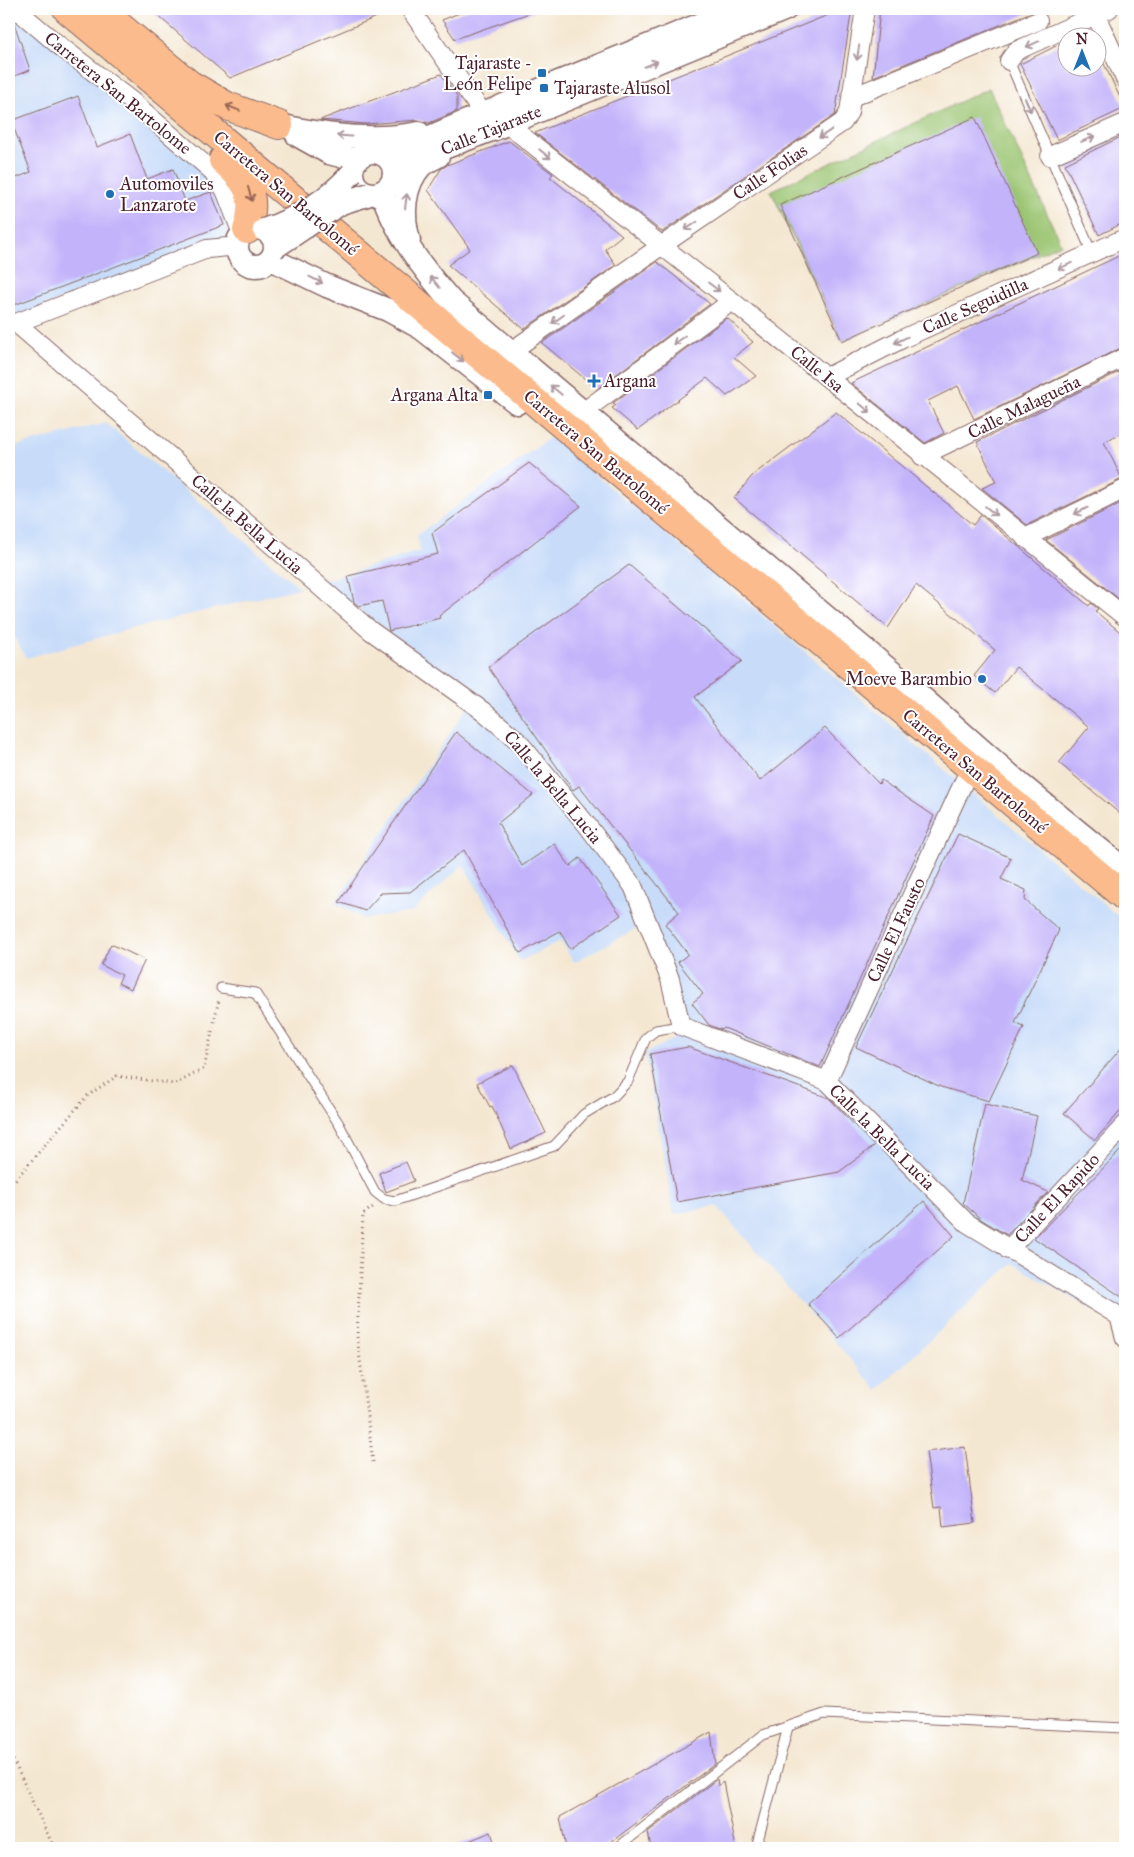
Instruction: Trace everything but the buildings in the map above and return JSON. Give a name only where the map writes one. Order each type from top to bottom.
[{"type":"main road","points":[[48,9],[235,170],[248,185],[256,242]]},
{"type":"main road","name":"Carretera San Bartolomé","points":[[67,9],[1125,897]]},
{"type":"main road","name":"Carretera San Bartolomé","points":[[80,9],[524,383],[936,726],[1119,875]]},
{"type":"main road","points":[[99,9],[189,84],[227,106],[279,125]]},
{"type":"main road","points":[[936,726],[1020,784],[1044,811],[1119,875]]},
{"type":"street","name":"Carretera San Bartolome","points":[[16,9],[56,43],[134,103],[211,170],[256,242]]},
{"type":"street","points":[[410,9],[484,115]]},
{"type":"street","name":"Calle Tajaraste","points":[[382,187],[403,165],[458,134],[484,115],[738,9]]},
{"type":"street","name":"Calle Tajaraste","points":[[382,154],[458,134],[507,124],[786,9]]},
{"type":"street","name":"Calle Folias","points":[[510,352],[660,246],[843,122],[849,112],[852,97],[865,9]]},
{"type":"street","points":[[1009,60],[1016,51],[1099,11],[1125,78]]},
{"type":"street","points":[[852,97],[1038,21]]},
{"type":"street","points":[[1050,156],[1125,123]]},
{"type":"street","name":"Calle Isa","points":[[507,124],[732,301],[1025,538],[1122,611]]},
{"type":"street","points":[[279,125],[354,167]]},
{"type":"street","points":[[279,125],[308,132],[368,138],[415,134],[458,134]]},
{"type":"street","points":[[411,249],[405,208],[408,189],[422,166],[458,134]]},
{"type":"street","points":[[368,152],[382,154],[392,162],[382,187],[341,203],[256,242],[281,224],[315,206],[335,192],[368,152]]},
{"type":"street","points":[[354,167],[357,187],[382,187]]},
{"type":"street","name":"Carretera San Bartolomé","points":[[382,187],[390,216],[423,268],[451,301],[919,695],[1020,784]]},
{"type":"street","name":"Calle Seguidilla","points":[[827,378],[902,340],[1125,238]]},
{"type":"street","name":"Calle la Bella Lucia","points":[[256,242],[207,249],[16,324],[372,631],[483,711],[518,740],[587,825],[633,886],[670,979],[681,1026],[826,1081],[967,1223],[1008,1250],[1119,1316],[1125,1338]]},
{"type":"street","name":"Carretera San Bartolomé","points":[[256,242],[327,286],[388,310],[421,328],[558,435],[1125,912]]},
{"type":"street","points":[[583,412],[732,301]]},
{"type":"street","name":"Calle Malagueña","points":[[922,456],[1125,358]]},
{"type":"street","points":[[1025,538],[1125,489]]},
{"type":"street","name":"Calle El Fausto","points":[[826,1081],[965,779]]},
{"type":"street","name":"Calle El Rapido","points":[[1008,1250],[1125,1125]]},
{"type":"lane","points":[[1009,60],[1092,253]]},
{"type":"lane","points":[[221,988],[255,994],[338,1124],[375,1192],[384,1199],[394,1200],[554,1146],[584,1114],[614,1096],[628,1081],[646,1038],[656,1030],[681,1026]]},
{"type":"lane","points":[[617,1848],[763,1735],[824,1714],[1125,1728]]},
{"type":"lane","points":[[756,1848],[788,1727]]},
{"type":"path","points":[[9,1187],[87,1096],[117,1076],[175,1084],[204,1069],[221,988]]},
{"type":"path","points":[[373,1462],[357,1336],[363,1214],[384,1199]]},
{"type":"path","points":[[9,1751],[54,1848]]},
{"type":"shaded area","points":[[9,9],[31,9],[230,175],[243,204],[227,240],[9,319]]},
{"type":"shaded area","points":[[106,423],[300,588],[134,628],[26,658],[9,628],[9,448]]},
{"type":"shaded area","points":[[551,437],[1125,922],[1125,1310],[1110,1320],[1012,1263],[877,1390],[717,1206],[674,1214],[645,1053],[675,1039],[663,988],[641,926],[574,962],[560,941],[520,961],[463,865],[412,912],[364,919],[335,903],[473,699],[322,581],[420,551],[417,535]]},
{"type":"green space","points":[[989,88],[1061,244],[842,341],[771,191]]},
{"type":"place","name":"Tajaraste - León Felipe","points":[[542,73]]},
{"type":"place","name":"Tajaraste Alusol","points":[[544,88]]},
{"type":"place","name":"Automoviles Lanzarote","points":[[110,194]]},
{"type":"place","name":"Argana","points":[[594,381]]},
{"type":"place","name":"Argana Alta","points":[[488,395]]},
{"type":"place","name":"Moeve Barambio","points":[[982,679]]}]
